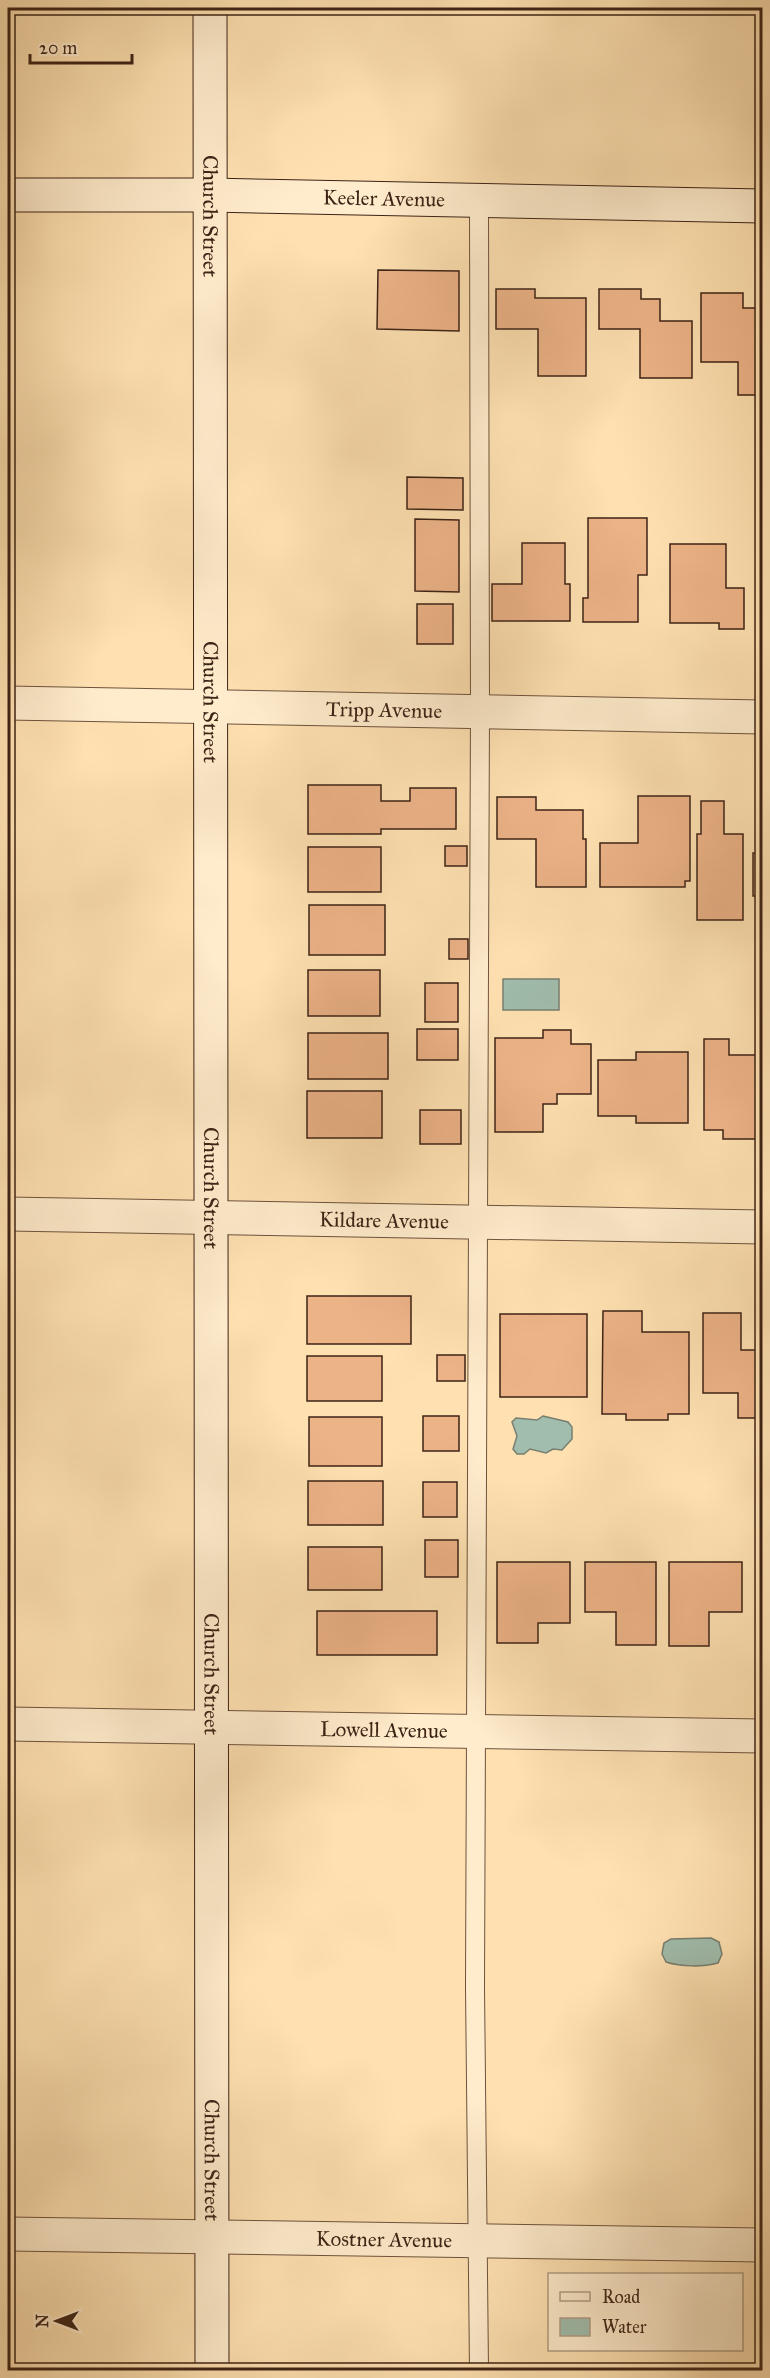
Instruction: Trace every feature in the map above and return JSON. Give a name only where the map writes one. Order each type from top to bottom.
[{"type":"street","name":"Church Street","points":[[210,8],[212,2370]]},
{"type":"street","name":"Keeler Avenue","points":[[8,195],[210,195],[762,206]]},
{"type":"street","name":"Tripp Avenue","points":[[8,703],[762,717]]},
{"type":"street","name":"Kildare Avenue","points":[[8,1214],[762,1227]]},
{"type":"street","name":"Lowell Avenue","points":[[8,1724],[762,1736]]},
{"type":"street","name":"Kostner Avenue","points":[[8,2234],[762,2245]]},
{"type":"lane","points":[[478,2370],[475,1987],[480,711],[479,202]]},
{"type":"water","points":[[503,979],[559,979],[559,1010],[503,1010]]},
{"type":"water","points":[[543,1416],[568,1422],[572,1427],[572,1439],[562,1450],[553,1449],[546,1453],[530,1449],[524,1454],[517,1454],[513,1449],[517,1436],[512,1422],[516,1418],[537,1420]]},
{"type":"water","points":[[711,1938],[719,1942],[722,1954],[718,1963],[699,1966],[678,1965],[666,1962],[662,1954],[664,1943],[671,1939]]},
{"type":"building","points":[[378,270],[459,271],[459,331],[377,329]]},
{"type":"building","points":[[496,289],[535,289],[535,298],[586,298],[586,376],[538,376],[538,329],[496,329]]},
{"type":"building","points":[[599,289],[641,289],[641,299],[660,299],[660,321],[692,321],[692,378],[640,378],[640,329],[599,329]]},
{"type":"building","points":[[701,293],[743,293],[743,308],[762,308],[762,395],[738,395],[738,362],[701,362]]},
{"type":"building","points":[[407,477],[463,478],[463,510],[407,509]]},
{"type":"building","points":[[588,518],[647,518],[647,575],[638,575],[638,622],[583,622],[583,598],[588,598]]},
{"type":"building","points":[[415,519],[459,520],[459,592],[415,591]]},
{"type":"building","points":[[522,543],[565,543],[565,584],[570,584],[570,621],[492,621],[492,584],[522,584]]},
{"type":"building","points":[[670,544],[726,544],[726,588],[744,588],[744,629],[719,629],[719,623],[670,623]]},
{"type":"building","points":[[756,584],[762,584],[762,628],[756,628]]},
{"type":"building","points":[[417,604],[453,604],[453,644],[417,644]]},
{"type":"building","points":[[308,785],[381,785],[381,801],[410,801],[410,788],[456,788],[456,829],[381,829],[381,834],[308,834]]},
{"type":"building","points":[[638,796],[690,796],[690,881],[685,881],[685,887],[600,887],[600,843],[638,843]]},
{"type":"building","points":[[497,797],[536,797],[536,810],[583,810],[583,839],[586,839],[586,887],[536,887],[536,839],[497,839]]},
{"type":"building","points":[[701,801],[724,801],[724,834],[743,834],[743,920],[697,920],[697,834],[701,834]]},
{"type":"building","points":[[445,846],[467,846],[467,866],[445,866]]},
{"type":"building","points":[[308,847],[381,847],[381,892],[308,892]]},
{"type":"building","points":[[753,853],[762,853],[762,896],[753,896]]},
{"type":"building","points":[[309,905],[385,905],[385,955],[309,955]]},
{"type":"building","points":[[449,939],[468,939],[468,959],[449,959]]},
{"type":"building","points":[[308,970],[380,970],[380,1016],[308,1016]]},
{"type":"building","points":[[425,983],[458,983],[458,1022],[425,1022]]},
{"type":"building","points":[[417,1029],[458,1029],[458,1060],[417,1060]]},
{"type":"building","points":[[543,1030],[571,1030],[571,1044],[591,1044],[591,1094],[557,1094],[557,1104],[543,1104],[543,1132],[495,1132],[495,1038],[543,1038]]},
{"type":"building","points":[[308,1033],[388,1033],[388,1079],[308,1079]]},
{"type":"building","points":[[704,1039],[729,1039],[729,1055],[762,1055],[762,1139],[723,1139],[723,1130],[704,1130]]},
{"type":"building","points":[[636,1052],[688,1052],[688,1123],[636,1123],[636,1116],[598,1116],[598,1060],[636,1060]]},
{"type":"building","points":[[307,1091],[382,1091],[382,1138],[307,1138]]},
{"type":"building","points":[[420,1110],[461,1110],[461,1144],[420,1144]]},
{"type":"building","points":[[307,1296],[411,1296],[411,1344],[307,1344]]},
{"type":"building","points":[[603,1311],[642,1311],[642,1332],[689,1332],[689,1414],[668,1414],[668,1420],[626,1420],[626,1414],[602,1414]]},
{"type":"building","points":[[703,1313],[741,1313],[741,1350],[762,1350],[762,1418],[738,1418],[738,1393],[703,1393]]},
{"type":"building","points":[[500,1314],[587,1314],[587,1397],[500,1397]]},
{"type":"building","points":[[437,1355],[465,1355],[465,1381],[437,1381]]},
{"type":"building","points":[[307,1356],[382,1356],[382,1401],[307,1401]]},
{"type":"building","points":[[423,1416],[459,1416],[459,1451],[423,1451]]},
{"type":"building","points":[[309,1417],[382,1417],[382,1466],[309,1466]]},
{"type":"building","points":[[308,1481],[383,1481],[383,1525],[308,1525]]},
{"type":"building","points":[[423,1482],[457,1482],[457,1517],[423,1517]]},
{"type":"building","points":[[757,1519],[762,1519],[762,1612],[757,1612]]},
{"type":"building","points":[[425,1540],[458,1540],[458,1577],[425,1577]]},
{"type":"building","points":[[308,1547],[382,1547],[382,1590],[308,1590]]},
{"type":"building","points":[[497,1562],[570,1562],[570,1623],[538,1623],[538,1643],[497,1643]]},
{"type":"building","points":[[585,1562],[656,1562],[656,1645],[616,1645],[616,1612],[585,1612]]},
{"type":"building","points":[[669,1562],[742,1562],[742,1612],[709,1612],[709,1646],[669,1646]]},
{"type":"building","points":[[317,1611],[437,1611],[437,1655],[317,1655]]},
{"type":"building","points":[[757,1623],[762,1623],[762,1646],[757,1646]]}]
